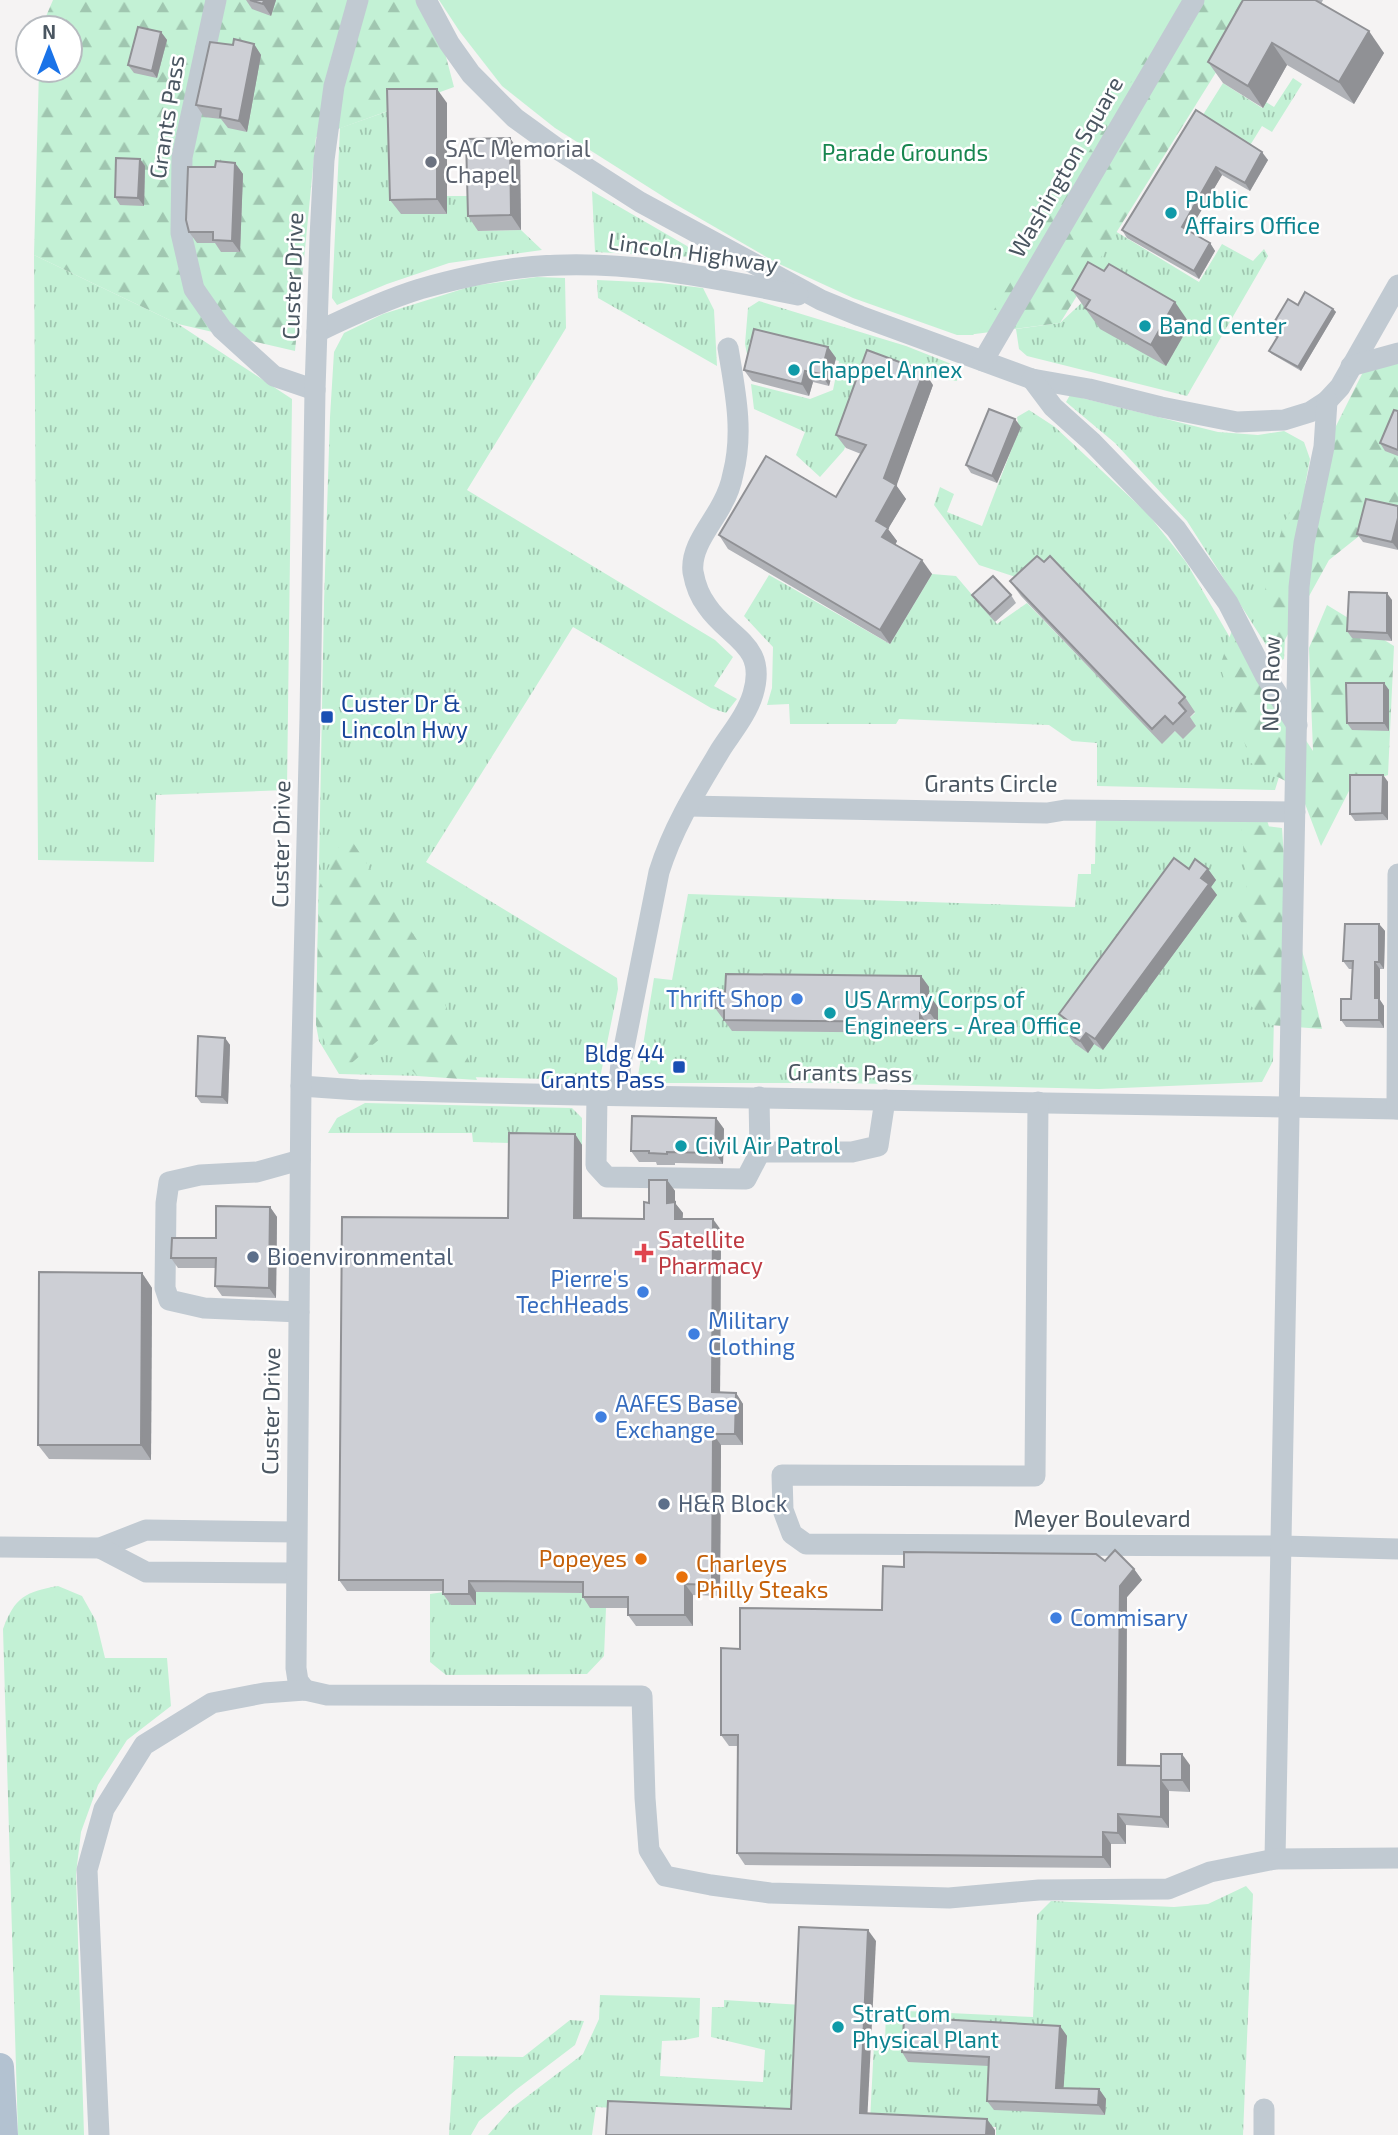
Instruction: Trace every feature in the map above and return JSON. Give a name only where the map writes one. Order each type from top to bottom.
[{"type":"main road","points":[[0,2067],[4,2135]]},
{"type":"street","name":"Grants Pass","points":[[215,0],[183,157],[181,233],[194,289],[222,329],[274,376],[315,390]]},
{"type":"street","name":"Custer Drive","points":[[305,1690],[298,1681],[296,1668],[296,1532],[301,1086],[315,390],[324,160],[334,86],[358,0]]},
{"type":"street","name":"Lincoln Highway","points":[[426,0],[449,43],[471,74],[515,118],[640,202],[821,300],[1032,379],[1089,389],[1161,407],[1237,422],[1284,420],[1310,412],[1327,401]]},
{"type":"street","name":"Washington Square","points":[[983,361],[1194,0]]},
{"type":"street","name":"Lincoln Highway","points":[[317,332],[362,311],[418,290],[486,273],[553,265],[614,265],[678,273],[821,300]]},
{"type":"street","points":[[1327,401],[1340,387],[1398,285]]},
{"type":"street","points":[[618,1095],[621,1063],[659,872],[667,847],[688,806],[747,707],[756,680],[756,666],[752,654],[707,607],[693,571],[698,547],[728,492],[736,460],[738,420],[728,348]]},
{"type":"street","points":[[1351,366],[1398,353]]},
{"type":"street","points":[[1032,379],[1053,407],[1093,442],[1176,528],[1228,603],[1265,675],[1297,725]]},
{"type":"street","name":"NCO Row","points":[[1275,1859],[1299,587],[1304,543],[1324,447],[1327,401]]},
{"type":"street","name":"Grants Circle","points":[[688,806],[1047,813],[1065,810],[1295,812]]},
{"type":"street","points":[[1397,1109],[1398,874]]},
{"type":"street","name":"Grants Pass","points":[[301,1086],[358,1090],[1397,1109]]},
{"type":"street","points":[[597,1095],[596,1164],[607,1177],[746,1179],[760,1152],[759,1097]]},
{"type":"street","points":[[760,1152],[852,1152],[878,1146],[885,1100]]},
{"type":"street","name":"Meyer Boulevard","points":[[1038,1102],[1035,1476],[782,1475],[783,1510],[792,1534],[806,1544],[1398,1549]]},
{"type":"street","points":[[299,1312],[204,1308],[169,1300],[165,1288],[166,1203],[169,1182],[200,1175],[257,1172],[300,1160]]},
{"type":"street","points":[[0,1547],[100,1548],[146,1530],[296,1532]]},
{"type":"street","points":[[100,1548],[146,1572],[296,1573]]},
{"type":"street","points":[[99,2135],[87,1870],[104,1809],[144,1745],[212,1703],[264,1693],[305,1690],[327,1695],[642,1696],[649,1850],[665,1876],[770,1893],[949,1898],[1039,1890],[1168,1889],[1210,1872],[1275,1859],[1398,1858]]},
{"type":"street","points":[[1264,2109],[1264,2135]]},
{"type":"green space","points":[[53,0],[431,0],[454,87],[316,137],[295,351],[178,324],[34,255],[39,84],[84,84],[84,14],[47,14]]},
{"type":"green space","name":"Parade Grounds","points":[[439,0],[1180,0],[986,323],[973,335],[957,335],[853,298],[775,262],[675,204],[555,128],[502,86]]},
{"type":"green space","points":[[1079,0],[1261,0],[1060,323],[967,335]]},
{"type":"green space","points":[[1293,78],[1302,84],[1272,132],[1262,126],[1249,147],[1201,118],[1223,83],[1262,108],[1266,102],[1274,107]]},
{"type":"green space","points":[[397,108],[447,196],[477,196],[478,231],[521,230],[542,250],[449,263],[387,284],[337,305],[332,298],[340,128]]},
{"type":"green space","points":[[592,191],[687,246],[695,257],[595,252]]},
{"type":"green space","points":[[1115,231],[1199,282],[1222,244],[1253,261],[1264,249],[1268,256],[1187,396],[1027,356],[1019,349],[1016,329],[1060,323],[1103,283],[1090,275]]},
{"type":"green space","points":[[34,255],[178,324],[292,399],[287,790],[156,795],[154,862],[38,860]]},
{"type":"green space","points":[[537,277],[565,278],[566,328],[467,490],[715,640],[733,657],[714,686],[737,699],[726,713],[711,708],[573,627],[426,862],[617,978],[618,989],[600,1078],[589,1080],[339,1074],[319,1041],[316,1025],[324,603],[334,352],[344,333],[383,314],[472,286]]},
{"type":"green space","points":[[597,280],[703,288],[714,310],[717,366],[598,298]]},
{"type":"green space","points":[[759,301],[906,346],[954,365],[957,381],[921,377],[873,364],[844,450],[820,477],[796,455],[805,432],[754,409],[751,384],[810,399],[833,390],[839,361],[762,340],[752,379],[745,344],[748,308]]},
{"type":"green space","points":[[1398,362],[1398,505],[1329,560],[1282,645],[1259,611],[1283,525],[1364,370]]},
{"type":"green space","points":[[1070,395],[1218,432],[1258,435],[1284,431],[1304,442],[1310,459],[1288,577],[1284,659],[1277,662],[1187,521],[1115,443],[1066,402]]},
{"type":"green space","points":[[1029,410],[1055,427],[1148,514],[1186,562],[1240,655],[1276,736],[1279,777],[1275,790],[1097,786],[1097,743],[1072,741],[1049,725],[899,719],[896,724],[790,724],[789,704],[767,705],[772,688],[773,647],[744,616],[769,575],[890,644],[932,574],[956,576],[997,624],[1027,603],[1162,743],[1195,713],[1034,583],[979,565],[934,505],[940,487],[954,494],[947,512],[982,526],[1019,430],[1017,417]]},
{"type":"green space","points":[[1327,605],[1394,646],[1388,775],[1351,787],[1321,846],[1299,788],[1251,763],[1220,666],[1232,630],[1313,751],[1309,648]]},
{"type":"green space","points":[[1096,816],[1267,820],[1272,837],[1277,884],[1273,1061],[1262,1082],[1099,1089],[843,1083],[649,1083],[638,1076],[654,978],[672,980],[688,894],[1075,907],[1078,874],[1091,874],[1091,864],[1095,864]]},
{"type":"green space","points":[[1241,823],[1282,828],[1287,901],[1322,1029],[1270,1025],[1247,1002],[1257,954],[1232,904],[1247,891]]},
{"type":"green space","points":[[346,832],[419,943],[477,1080],[417,1076],[382,1037],[341,1072],[316,1025],[319,887]]},
{"type":"green space","points":[[365,1103],[572,1108],[582,1118],[582,1145],[473,1142],[472,1133],[328,1133],[337,1118]]},
{"type":"green space","points":[[58,1586],[82,1596],[96,1621],[105,1658],[167,1658],[171,1706],[127,1740],[98,1785],[81,1832],[76,1874],[84,2135],[18,2135],[3,1629],[12,1610],[23,1598]]},
{"type":"green space","points":[[451,1591],[590,1593],[591,1608],[606,1608],[604,1656],[587,1674],[446,1675],[430,1662],[430,1594]]},
{"type":"green space","points":[[1246,1886],[1253,1894],[1243,2135],[996,2135],[996,2127],[870,2121],[874,2044],[885,2042],[886,2010],[1033,2017],[1037,1915],[1051,1901],[1174,1907],[1208,1904]]},
{"type":"green space","points":[[600,1995],[700,1998],[699,2037],[662,2041],[660,2076],[763,2082],[765,2050],[711,2037],[712,2007],[724,2007],[724,2000],[802,2005],[799,2117],[596,2107],[592,2135],[488,2135],[512,2108],[583,2054],[599,2019]]},
{"type":"green space","points":[[570,2020],[584,2021],[575,2045],[479,2121],[471,2135],[449,2135],[454,2056],[523,2057]]},
{"type":"building","points":[[1243,0],[1315,0],[1369,31],[1339,82],[1272,43],[1248,86],[1208,62]]},
{"type":"building","points":[[138,27],[161,32],[152,71],[128,65]]},
{"type":"building","points":[[234,39],[254,44],[239,121],[220,117],[221,109],[196,105],[210,42],[233,45]]},
{"type":"building","points":[[387,89],[437,89],[437,199],[390,200]]},
{"type":"building","name":"Public Affairs Office","points":[[1196,110],[1262,152],[1245,183],[1216,167],[1182,227],[1210,243],[1194,271],[1122,230]]},
{"type":"building","points":[[510,138],[511,215],[468,216],[466,139]]},
{"type":"building","points":[[116,158],[140,159],[138,198],[115,197]]},
{"type":"building","points":[[216,161],[235,163],[232,241],[213,240],[213,232],[189,232],[186,220],[188,167],[215,167]]},
{"type":"building","points":[[1088,262],[1104,271],[1109,264],[1175,302],[1151,345],[1085,308],[1090,300],[1072,290]]},
{"type":"building","points":[[1305,292],[1333,309],[1298,367],[1269,351],[1278,336],[1269,331],[1288,299],[1298,305]]},
{"type":"building","name":"Chappel Annex","points":[[754,329],[828,347],[821,374],[805,371],[802,384],[744,370]]},
{"type":"building","points":[[867,350],[924,371],[884,478],[896,485],[876,521],[888,528],[882,537],[922,560],[880,630],[719,535],[766,456],[836,497],[866,445],[836,435]]},
{"type":"building","points":[[989,409],[1015,419],[992,476],[966,465]]},
{"type":"building","points":[[1394,410],[1398,411],[1398,450],[1380,443]]},
{"type":"building","points":[[1366,499],[1398,506],[1392,542],[1357,534]]},
{"type":"building","points":[[1037,556],[1044,562],[1050,556],[1185,697],[1179,703],[1186,711],[1173,724],[1165,716],[1152,729],[1010,581]]},
{"type":"building","points":[[993,576],[1011,595],[990,614],[972,595]]},
{"type":"building","points":[[1349,592],[1387,593],[1387,633],[1347,631]]},
{"type":"building","points":[[1346,683],[1384,683],[1384,723],[1347,723]]},
{"type":"building","points":[[1350,775],[1383,775],[1382,813],[1350,814]]},
{"type":"building","points":[[1174,858],[1189,869],[1195,859],[1208,869],[1201,878],[1209,884],[1095,1039],[1086,1033],[1080,1041],[1066,1032],[1072,1024],[1059,1014]]},
{"type":"building","points":[[1345,924],[1379,924],[1375,998],[1379,998],[1379,1020],[1341,1020],[1341,999],[1351,999],[1353,961],[1343,961]]},
{"type":"building","name":"US Army Corps of Engineers - Area Office","points":[[726,974],[921,976],[921,996],[930,996],[930,1013],[920,1013],[920,1022],[724,1020],[724,1008],[715,1008],[715,992],[725,992]]},
{"type":"building","points":[[198,1036],[225,1038],[222,1097],[196,1096]]},
{"type":"building","name":"Civil Air Patrol","points":[[632,1116],[716,1118],[715,1153],[667,1154],[631,1151]]},
{"type":"building","points":[[509,1133],[575,1134],[574,1218],[644,1219],[644,1202],[649,1203],[649,1180],[667,1180],[667,1203],[675,1202],[675,1219],[713,1219],[712,1392],[736,1393],[735,1434],[713,1434],[712,1585],[685,1584],[685,1615],[628,1615],[628,1597],[583,1597],[583,1582],[469,1581],[469,1594],[443,1594],[443,1580],[339,1580],[342,1217],[508,1218]]},
{"type":"building","points":[[216,1206],[270,1207],[269,1288],[215,1286],[216,1258],[171,1258],[172,1238],[216,1238]]},
{"type":"building","points":[[39,1272],[142,1273],[141,1445],[38,1445]]},
{"type":"building","points":[[1115,1550],[1134,1569],[1120,1586],[1118,1765],[1161,1766],[1161,1817],[1118,1814],[1118,1833],[1103,1832],[1103,1857],[737,1853],[738,1735],[721,1735],[721,1648],[740,1649],[740,1608],[882,1610],[883,1566],[904,1567],[904,1552],[1096,1554],[1105,1561]]},
{"type":"building","points":[[1161,1754],[1182,1754],[1182,1780],[1161,1780]]},
{"type":"building","name":"StratCom Physical Plant","points":[[799,1927],[868,1930],[860,2113],[987,2119],[986,2135],[606,2135],[608,2101],[791,2109]]},
{"type":"building","points":[[937,2019],[1060,2026],[1056,2088],[1099,2089],[1098,2105],[987,2101],[989,2057],[902,2052],[904,2020],[937,2022]]},
{"type":"place","name":"SAC Memorial Chapel","points":[[431,162]]},
{"type":"place","name":"Public Affairs Office","points":[[1171,213]]},
{"type":"place","name":"Band Center","points":[[1145,326]]},
{"type":"place","name":"Chappel Annex","points":[[794,370]]},
{"type":"place","name":"Custer Dr & Lincoln Hwy","points":[[327,717]]},
{"type":"place","name":"Thrift Shop","points":[[797,999]]},
{"type":"place","name":"US Army Corps of Engineers - Area Office","points":[[830,1013]]},
{"type":"place","name":"Bldg 44 Grants Pass","points":[[679,1067]]},
{"type":"place","name":"Civil Air Patrol","points":[[681,1146]]},
{"type":"place","name":"Satellite Pharmacy","points":[[644,1253]]},
{"type":"place","name":"Bioenvironmental","points":[[253,1257]]},
{"type":"place","name":"Pierre's TechHeads","points":[[643,1292]]},
{"type":"place","name":"Military Clothing","points":[[694,1334]]},
{"type":"place","name":"AAFES Base Exchange","points":[[601,1417]]},
{"type":"place","name":"H&R Block","points":[[664,1504]]},
{"type":"place","name":"Popeyes","points":[[641,1559]]},
{"type":"place","name":"Charleys Philly Steaks","points":[[682,1577]]},
{"type":"place","name":"Commisary","points":[[1056,1618]]},
{"type":"place","name":"StratCom Physical Plant","points":[[838,2027]]}]
